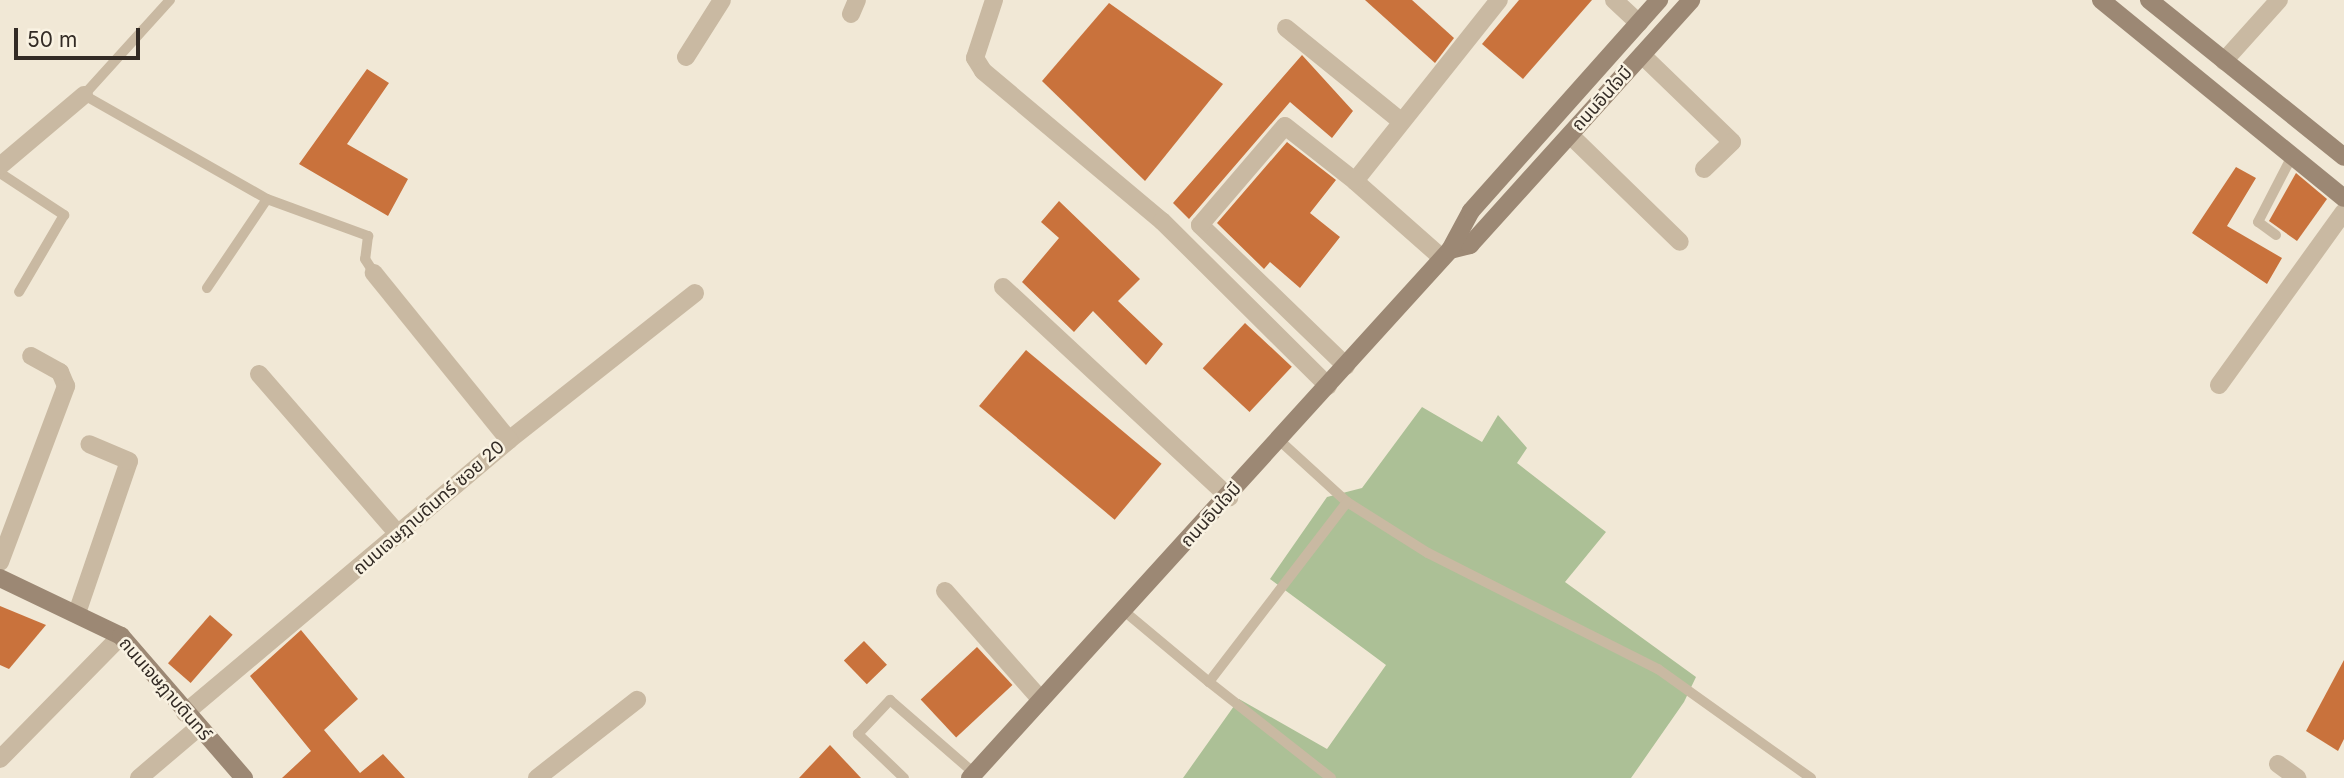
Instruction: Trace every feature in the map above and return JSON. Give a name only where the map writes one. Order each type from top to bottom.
[{"type":"main road","name":"ถนนอินใจมี","points":[[972,776],[1446,254],[1471,211],[1659,0]]},
{"type":"main road","name":"ถนนอินใจมี","points":[[1446,254],[1470,245],[1691,0]]},
{"type":"main road","points":[[2101,0],[2344,198]]},
{"type":"main road","points":[[2149,0],[2344,157]]},
{"type":"main road","name":"ถนนเจษฎาบดินทร์","points":[[0,578],[78,610],[121,636],[244,778]]},
{"type":"street","points":[[686,57],[722,0]]},
{"type":"street","points":[[993,0],[975,58],[983,71],[1162,221],[1328,386]]},
{"type":"street","points":[[1355,181],[1499,0]]},
{"type":"street","points":[[1614,0],[1639,23]]},
{"type":"street","points":[[2224,61],[2279,0]]},
{"type":"street","points":[[1286,28],[1401,121]]},
{"type":"street","points":[[1642,55],[1732,142],[1704,169]]},
{"type":"street","points":[[0,166],[84,95]]},
{"type":"street","points":[[1346,366],[1200,225],[1285,126],[1446,254]]},
{"type":"street","points":[[1570,135],[1680,242]]},
{"type":"street","points":[[2219,385],[2344,212]]},
{"type":"street","name":"ถนนเจษฎาบดินทร์ ซอย 20","points":[[185,713],[509,440],[374,273]]},
{"type":"street","points":[[1003,287],[1228,496]]},
{"type":"street","points":[[509,440],[695,293]]},
{"type":"street","points":[[0,562],[66,386],[60,372],[30,356]]},
{"type":"street","points":[[258,374],[399,535]]},
{"type":"street","points":[[78,610],[129,461],[89,444]]},
{"type":"street","points":[[945,591],[1041,700]]},
{"type":"street","points":[[0,759],[121,636]]},
{"type":"street","points":[[537,778],[637,700]]},
{"type":"street","points":[[139,778],[199,727]]},
{"type":"street","points":[[2278,764],[2297,778]]},
{"type":"lane","points":[[170,0],[84,95],[267,199],[368,236],[365,259],[374,273]]},
{"type":"lane","points":[[2276,235],[2258,222],[2292,156]]},
{"type":"lane","points":[[0,173],[64,215],[19,292]]},
{"type":"lane","points":[[207,288],[267,199]]},
{"type":"lane","points":[[1279,440],[1347,502],[1428,553],[1658,669],[1811,778]]},
{"type":"lane","points":[[1209,682],[1347,502]]},
{"type":"lane","points":[[1124,611],[1331,778]]},
{"type":"lane","points":[[904,778],[858,734],[890,700],[972,776]]},
{"type":"green space","points":[[1422,407],[1482,442],[1498,415],[1527,448],[1517,463],[1606,532],[1565,582],[1696,677],[1684,702],[1631,778],[1183,778],[1239,699],[1327,749],[1386,665],[1270,579],[1327,497],[1362,488]]},
{"type":"building","points":[[1365,0],[1412,0],[1454,38],[1435,63]]},
{"type":"building","points":[[1519,0],[1592,0],[1523,79],[1482,44]]},
{"type":"building","points":[[1109,3],[1223,84],[1145,181],[1042,81]]},
{"type":"building","points":[[1302,55],[1353,111],[1332,138],[1290,102],[1189,219],[1173,203]]},
{"type":"building","points":[[367,69],[389,83],[347,144],[408,179],[388,216],[299,164]]},
{"type":"building","points":[[1287,142],[1336,180],[1310,213],[1340,237],[1300,288],[1270,262],[1264,269],[1217,223]]},
{"type":"building","points":[[2236,167],[2256,178],[2227,226],[2282,258],[2267,284],[2192,233]]},
{"type":"building","points":[[2296,173],[2327,199],[2297,241],[2269,221]]},
{"type":"building","points":[[1059,201],[1140,279],[1118,301],[1163,344],[1146,365],[1093,311],[1074,332],[1022,282],[1059,238],[1041,222]]},
{"type":"building","points":[[1245,323],[1292,367],[1250,412],[1203,368]]},
{"type":"building","points":[[1026,350],[1162,464],[1115,520],[979,406]]},
{"type":"building","points":[[0,606],[46,625],[9,669],[0,665]]},
{"type":"building","points":[[210,615],[233,635],[191,683],[168,663]]},
{"type":"building","points":[[301,630],[358,699],[324,730],[360,773],[383,754],[405,778],[282,778],[311,751],[250,676]]},
{"type":"building","points":[[864,641],[887,665],[867,684],[844,660]]},
{"type":"building","points":[[977,647],[1012,685],[956,738],[921,700]]},
{"type":"building","points":[[2344,660],[2344,739],[2338,751],[2306,731]]},
{"type":"building","points":[[830,745],[861,778],[799,778]]}]
